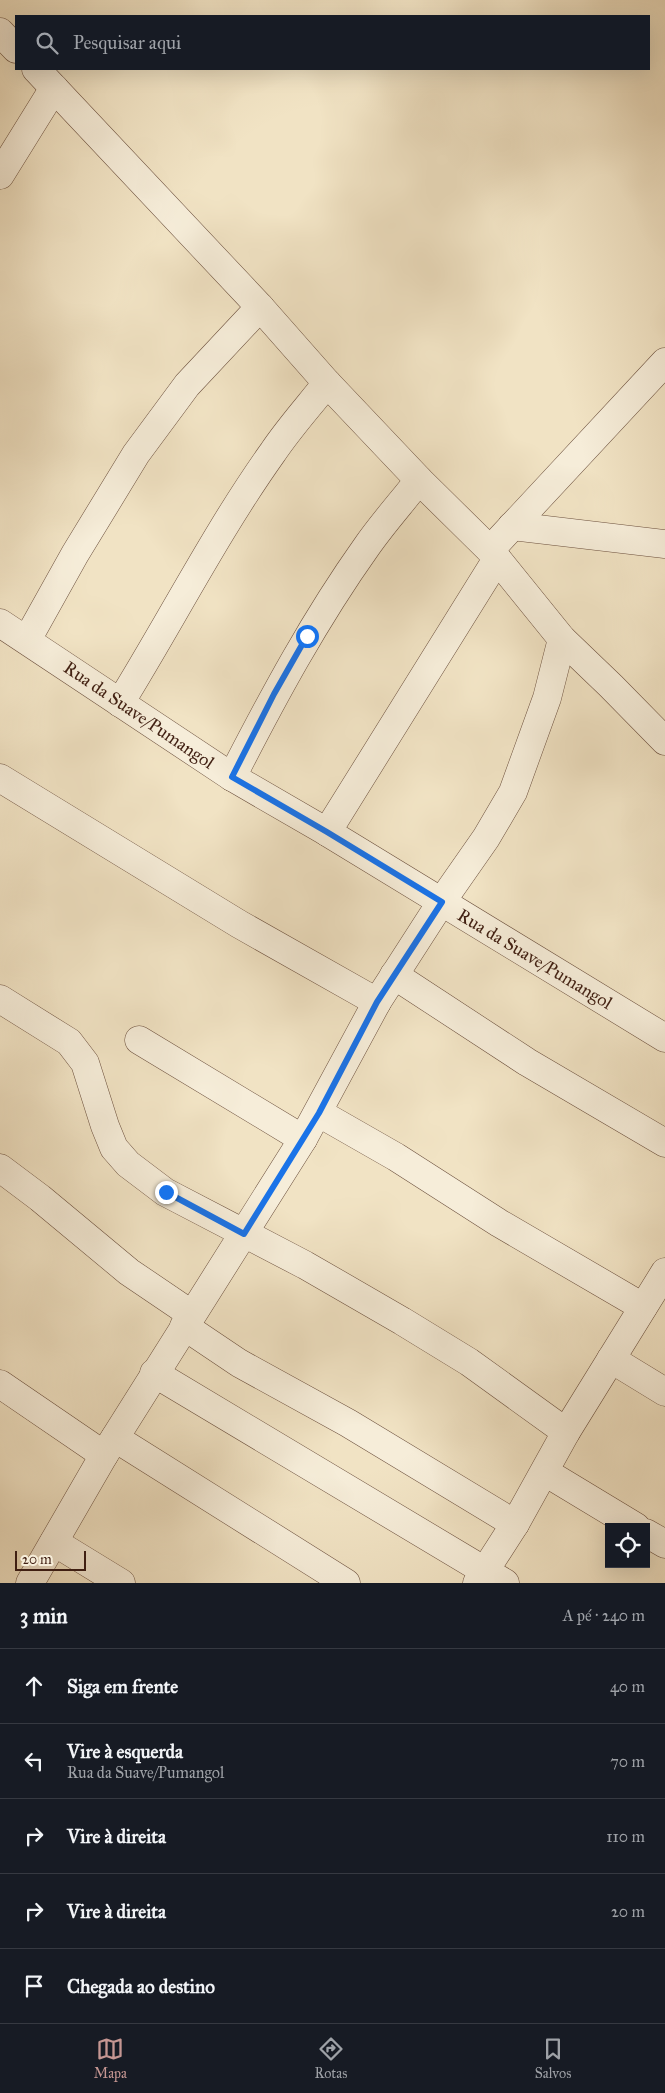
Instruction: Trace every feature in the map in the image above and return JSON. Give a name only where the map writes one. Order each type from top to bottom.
[{"type":"street","points":[[0,32],[15,48]]},
{"type":"street","points":[[0,175],[45,78],[260,307],[327,383],[493,555],[562,639],[665,740]]},
{"type":"street","points":[[27,640],[75,554],[136,454],[188,385],[260,307]]},
{"type":"street","points":[[327,832],[512,526],[665,362]]},
{"type":"street","points":[[120,703],[248,490],[274,450],[327,383]]},
{"type":"street","points":[[232,777],[274,694],[307,636],[367,546],[419,480]]},
{"type":"street","points":[[512,526],[665,544]]},
{"type":"street","name":"Rua da Suave/Pumangol","points":[[0,623],[232,777],[327,832],[665,1038]]},
{"type":"street","points":[[30,1583],[109,1446],[319,1113],[377,1002],[486,838],[513,792],[547,698],[562,639]]},
{"type":"street","points":[[0,778],[239,924],[377,1002]]},
{"type":"street","points":[[394,975],[527,1062],[665,1143]]},
{"type":"street","points":[[0,999],[69,1042],[86,1063],[105,1126],[114,1148],[128,1164],[166,1192],[305,1265],[402,1321],[469,1362],[566,1432]]},
{"type":"street","points":[[139,1040],[303,1139]]},
{"type":"street","points":[[319,1113],[396,1157],[499,1223],[643,1307]]},
{"type":"street","points":[[0,1168],[40,1198],[239,1363],[348,1423],[515,1524]]},
{"type":"street","points":[[154,1373],[489,1579],[515,1524],[566,1432],[665,1272]]},
{"type":"street","points":[[611,1359],[665,1392]]},
{"type":"street","points":[[0,1384],[346,1583]]},
{"type":"street","points":[[545,1472],[629,1523]]},
{"type":"street","points":[[650,1535],[665,1544]]},
{"type":"street","points":[[54,1542],[121,1583]]},
{"type":"route","points":[[166,1192],[244,1234],[319,1113],[377,1002],[442,902],[232,777],[274,694],[307,636]]}]
